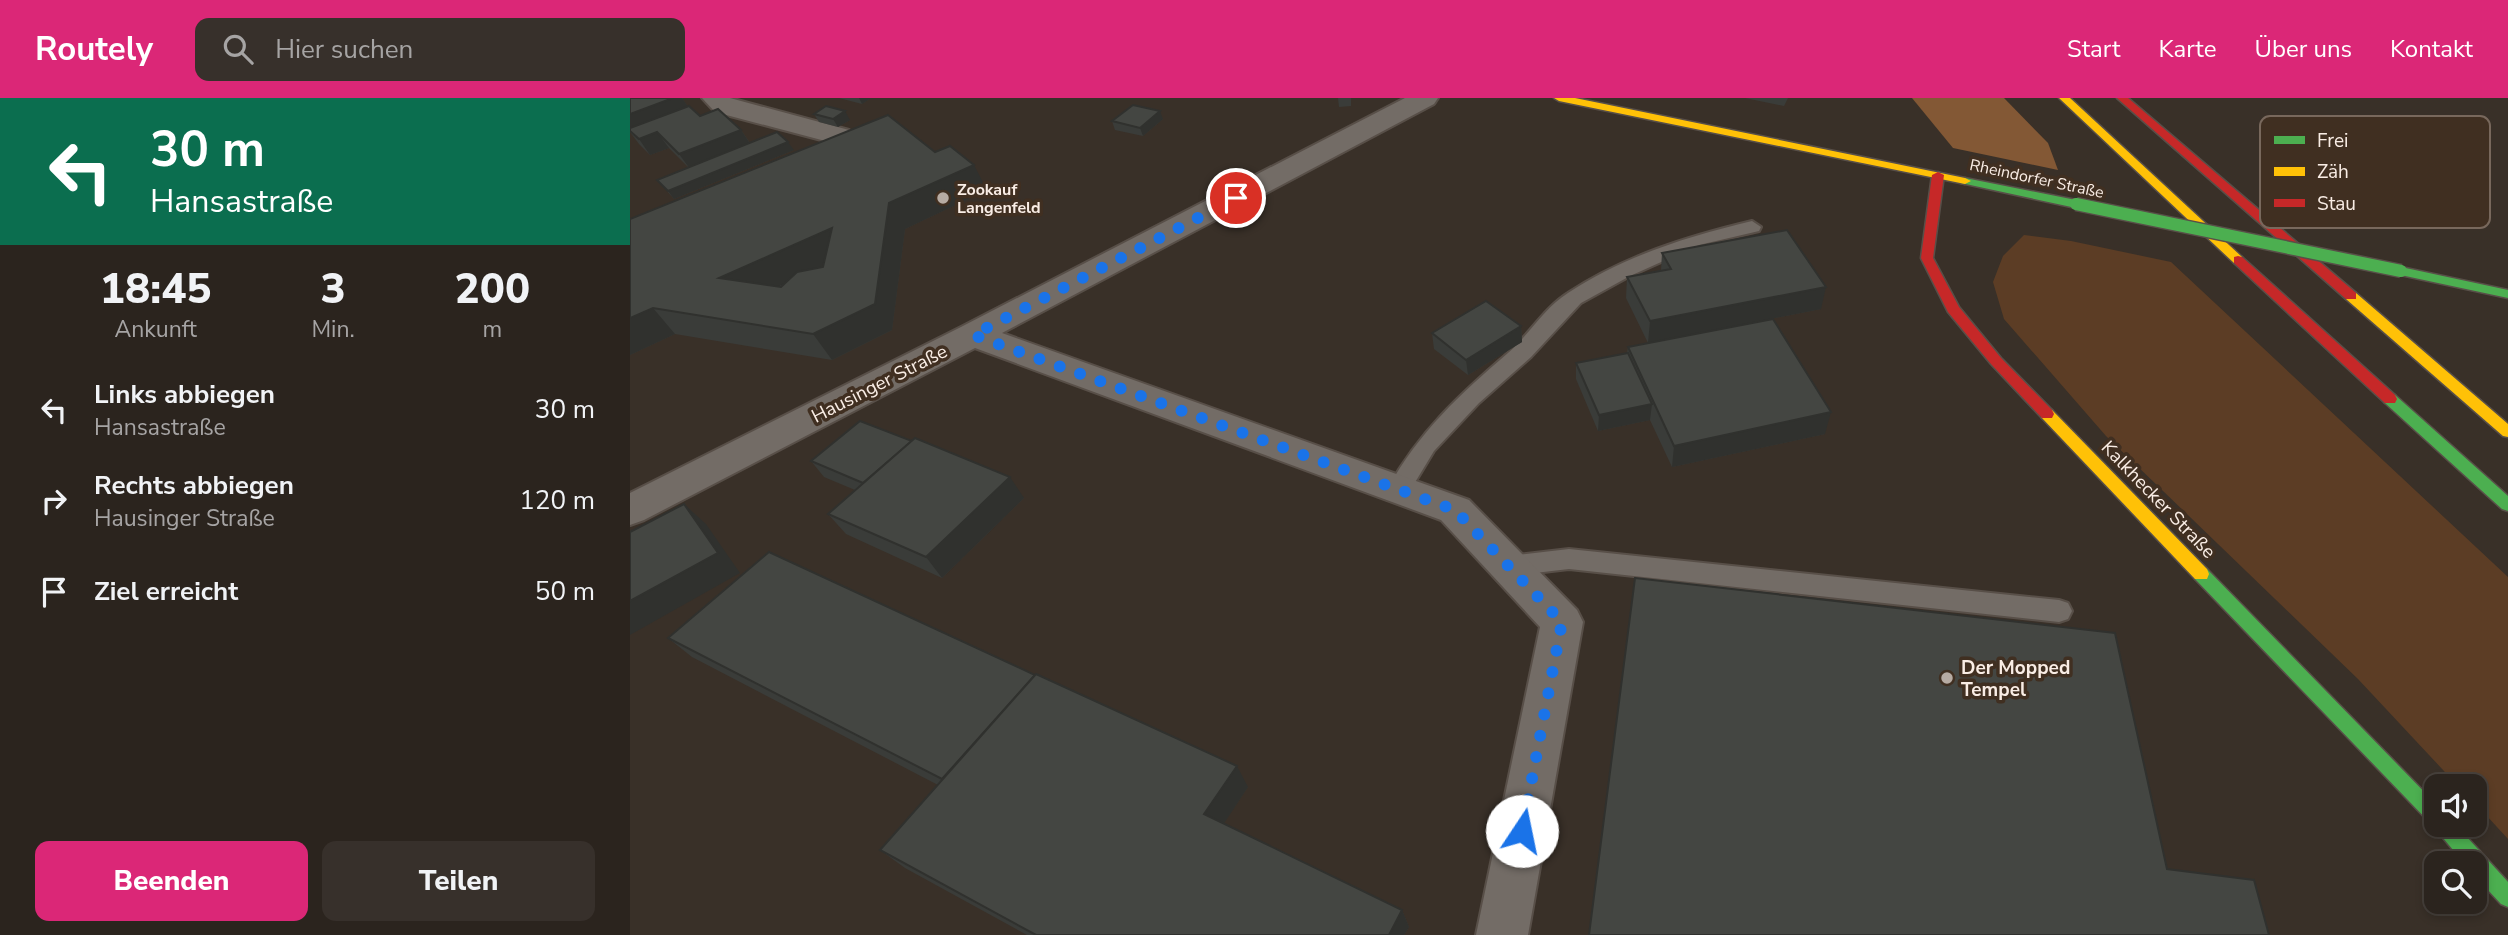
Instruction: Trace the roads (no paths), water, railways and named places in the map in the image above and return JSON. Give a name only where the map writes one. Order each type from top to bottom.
[{"type":"main road","name":"Rheindorfer Straße","points":[[1559,98],[2508,293]]},
{"type":"main road","points":[[2064,98],[2295,314],[2508,505]]},
{"type":"main road","points":[[2122,98],[2260,217]]},
{"type":"main road","name":"Kalkhecker Straße","points":[[1938,175],[1927,258],[1953,309],[1996,361],[2424,806]]},
{"type":"main road","points":[[2272,228],[2508,432]]},
{"type":"main road","points":[[2454,837],[2508,897]]},
{"type":"street","points":[[715,98],[724,106],[839,136]]},
{"type":"street","name":"Hausinger Straße","points":[[630,510],[973,335],[1425,98]]},
{"type":"street","points":[[973,335],[1455,510],[1562,622],[1502,935]]},
{"type":"lane","points":[[1399,488],[1426,445],[1471,397],[1523,352],[1574,298],[1623,272],[1693,241],[1752,227]]},
{"type":"lane","points":[[1509,566],[1569,559],[2059,611]]},
{"type":"place","name":"Zookauf Langenfeld","points":[[943,198]]},
{"type":"place","name":"Der Mopped Tempel","points":[[1947,678]]}]
